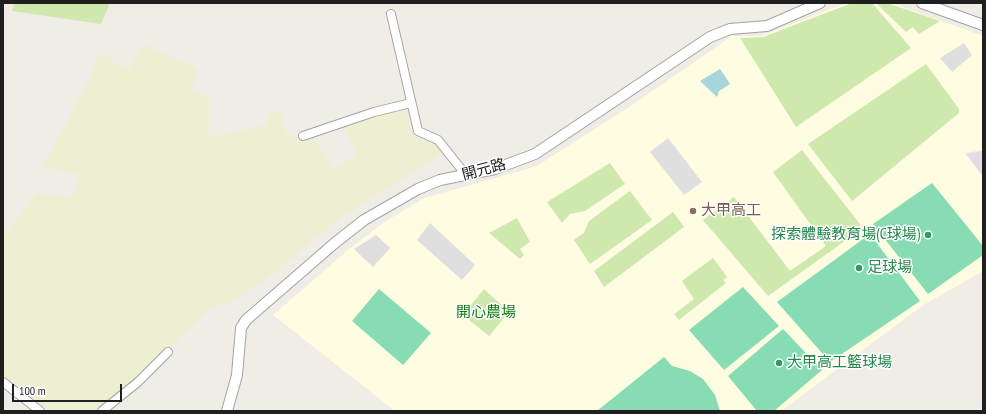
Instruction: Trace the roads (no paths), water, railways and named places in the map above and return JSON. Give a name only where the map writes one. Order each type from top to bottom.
[{"type":"street","name":"開元路","points":[[227,411],[237,375],[241,328],[256,311],[336,242],[364,220],[418,189],[440,180],[495,169],[535,154],[710,37],[730,29],[767,26],[820,3]]},
{"type":"street","points":[[922,3],[983,25]]},
{"type":"street","points":[[391,14],[418,131],[438,140],[466,175]]},
{"type":"street","points":[[303,136],[374,112],[411,103]]},
{"type":"street","points":[[102,411],[138,382],[168,352]]},
{"type":"street","points":[[3,382],[40,411]]},
{"type":"water","points":[[720,69],[730,84],[719,91],[717,97],[700,81]]},
{"type":"place","name":"大甲高工","points":[[693,211]]},
{"type":"place","name":"探索體驗教育場(C球場)","points":[[928,235]]},
{"type":"place","name":"足球場","points":[[859,268]]},
{"type":"place","name":"大甲高工籃球場","points":[[779,363]]},
{"type":"park label","name":"開心農場","points":[[486,313]]}]
